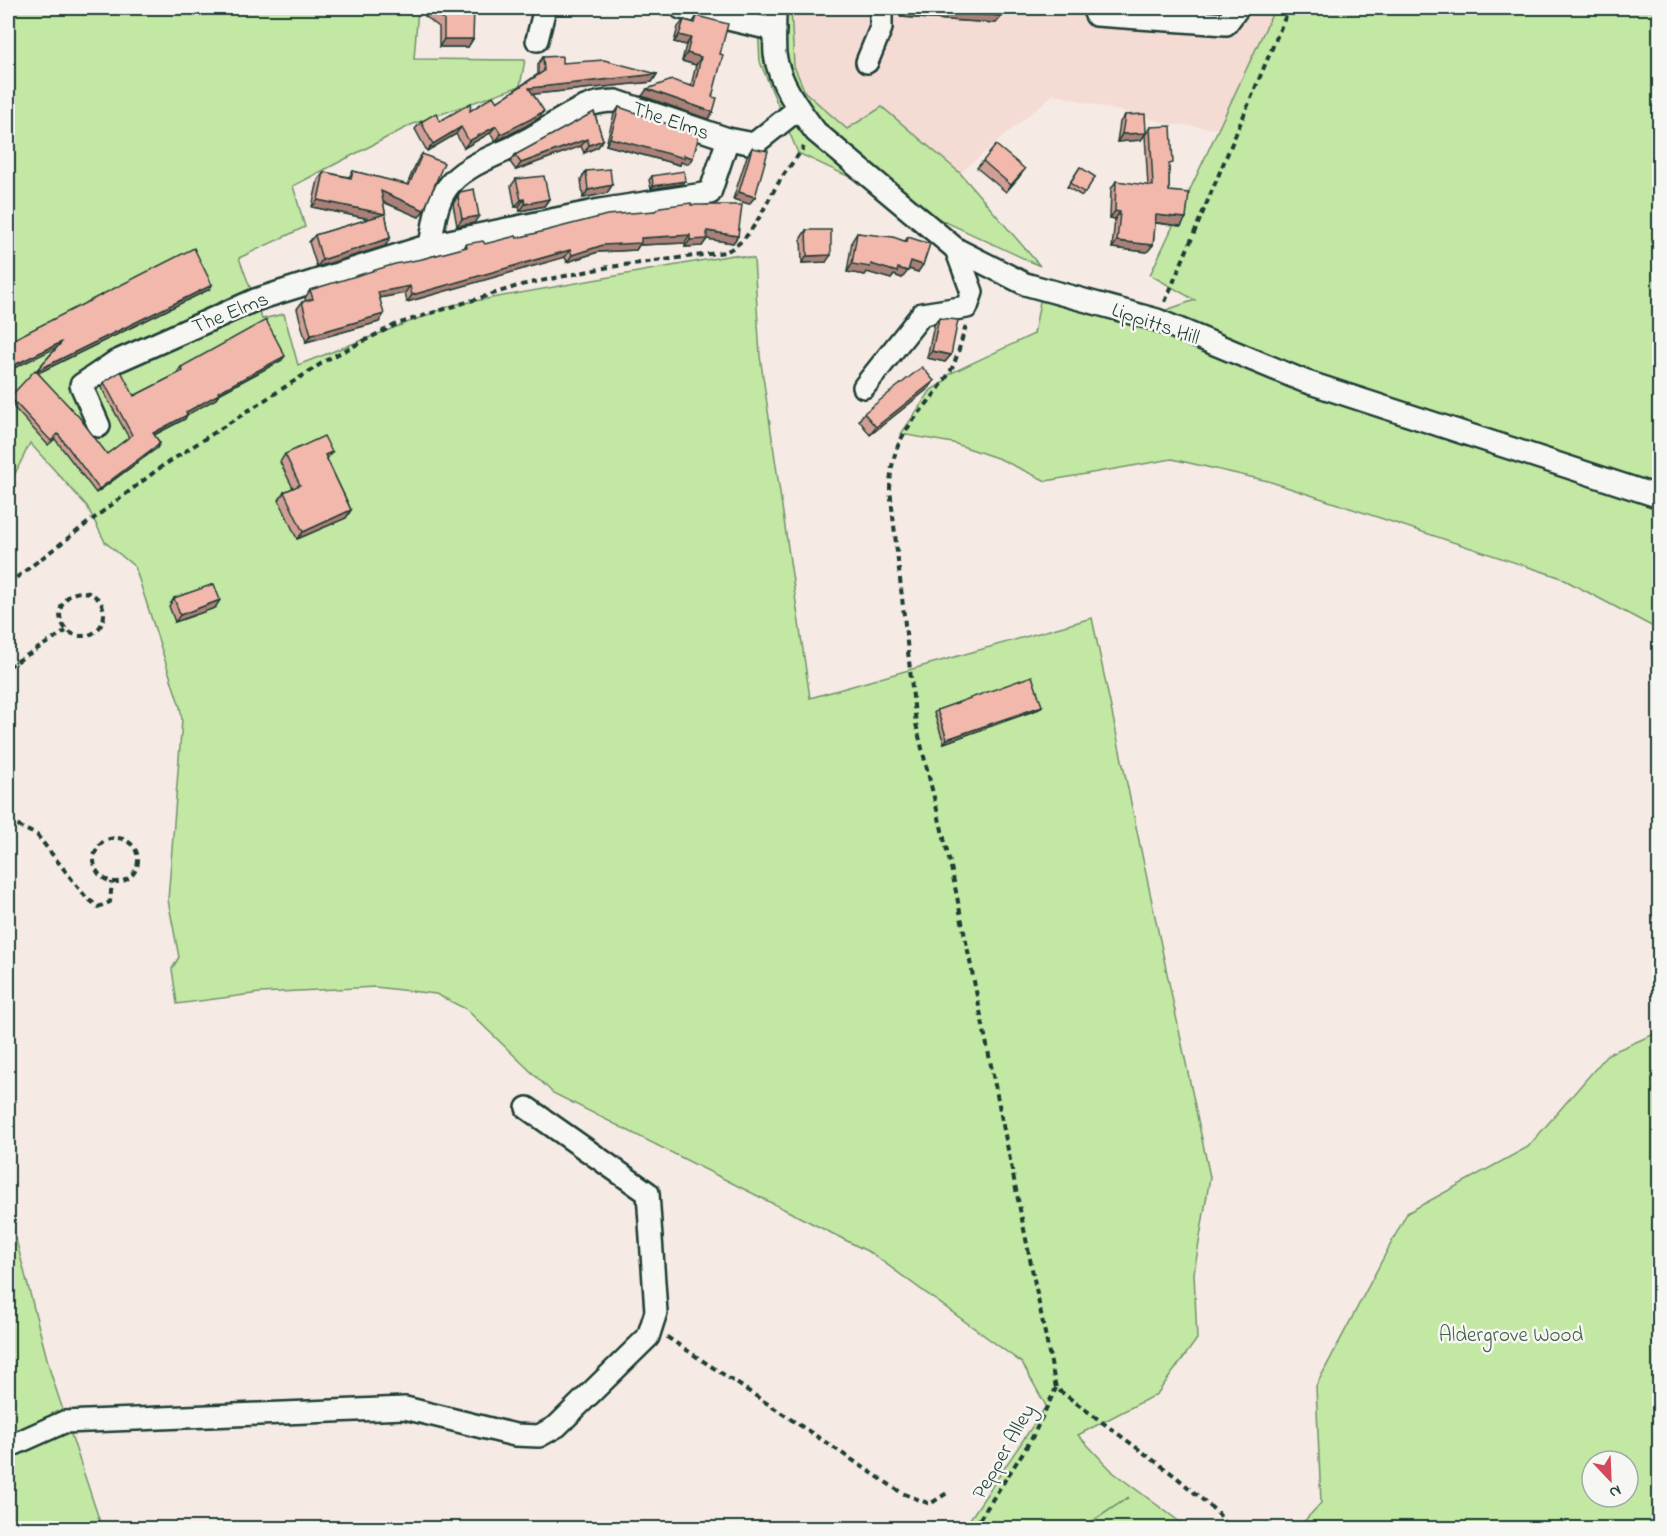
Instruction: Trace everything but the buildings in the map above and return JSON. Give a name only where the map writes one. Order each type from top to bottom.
[{"type":"street","points":[[537,40],[544,8]]},
{"type":"street","points":[[681,8],[776,30]]},
{"type":"street","name":"Lippitts Hill","points":[[775,8],[775,54],[780,74],[798,109],[816,132],[956,249],[1025,284],[1157,320],[1304,381],[1659,497]]},
{"type":"street","points":[[867,62],[881,28],[881,8]]},
{"type":"street","points":[[1093,8],[1096,15],[1226,24],[1238,8]]},
{"type":"street","name":"The Elms","points":[[430,245],[437,210],[454,180],[466,170],[526,141],[582,108],[599,102],[616,101],[728,139],[754,144],[798,109]]},
{"type":"street","name":"The Elms","points":[[99,426],[81,385],[115,362],[255,300],[430,245],[600,210],[710,193],[728,139]]},
{"type":"street","points":[[864,387],[922,314],[967,307],[972,292],[956,249]]},
{"type":"street","points":[[8,1448],[64,1422],[405,1408],[515,1435],[539,1436],[557,1426],[648,1337],[653,1328],[656,1312],[648,1193],[527,1108]]},
{"type":"path","points":[[1157,320],[1289,8]]},
{"type":"path","points":[[8,584],[161,467],[330,358],[397,324],[521,285],[609,267],[725,252],[738,246],[748,236],[780,179],[816,132]]},
{"type":"path","points":[[967,307],[966,324],[952,367],[935,395],[901,434],[890,467],[890,489],[916,724],[951,867],[1056,1388],[1175,1476],[1218,1513],[1228,1528]]},
{"type":"path","points":[[76,592],[84,592],[97,597],[105,611],[102,626],[96,632],[83,637],[66,630],[60,614],[64,601],[76,592]]},
{"type":"path","points":[[8,668],[66,630]]},
{"type":"path","points":[[8,821],[36,835],[85,896],[98,907],[110,902],[112,882]]},
{"type":"path","points":[[118,837],[125,839],[136,849],[138,864],[130,877],[124,881],[112,882],[98,873],[94,860],[98,846],[118,837]]},
{"type":"path","points":[[653,1328],[902,1493],[930,1504],[947,1493]]},
{"type":"path","name":"Pepper Alley","points":[[974,1528],[1031,1440],[1056,1388]]},
{"type":"shaded area","points":[[791,8],[1275,8],[1220,129],[1170,124],[1054,94],[960,173],[882,107],[848,129],[805,92],[794,66]]},
{"type":"green space","points":[[8,8],[418,8],[414,59],[525,60],[520,86],[413,124],[293,186],[305,227],[239,258],[262,319],[284,314],[298,365],[453,305],[733,255],[754,259],[760,356],[810,698],[1092,618],[1210,1177],[1194,1273],[1197,1339],[1157,1394],[1078,1435],[1114,1473],[1188,1528],[1083,1528],[1129,1497],[1082,1528],[964,1528],[1046,1406],[1022,1363],[871,1253],[553,1093],[466,1009],[436,994],[375,987],[260,993],[177,1004],[172,969],[179,957],[168,900],[182,720],[180,707],[135,567],[105,542],[87,506],[30,443],[8,488]]},
{"type":"green space","points":[[757,8],[791,8],[794,66],[805,92],[847,129],[882,107],[960,173],[1040,266],[798,153],[760,62]]},
{"type":"green space","points":[[1275,8],[1659,8],[1659,630],[1559,577],[1268,481],[1172,459],[1046,481],[1000,459],[953,443],[901,434],[931,390],[944,382],[949,374],[1034,334],[1043,285],[1129,323],[1195,300],[1150,275]]},
{"type":"green space","name":"Aldergrove Wood","points":[[1659,1032],[1659,1528],[1298,1528],[1321,1503],[1316,1386],[1407,1213],[1528,1147],[1608,1054]]},
{"type":"green space","points":[[8,1209],[51,1374],[102,1528],[8,1528]]}]
